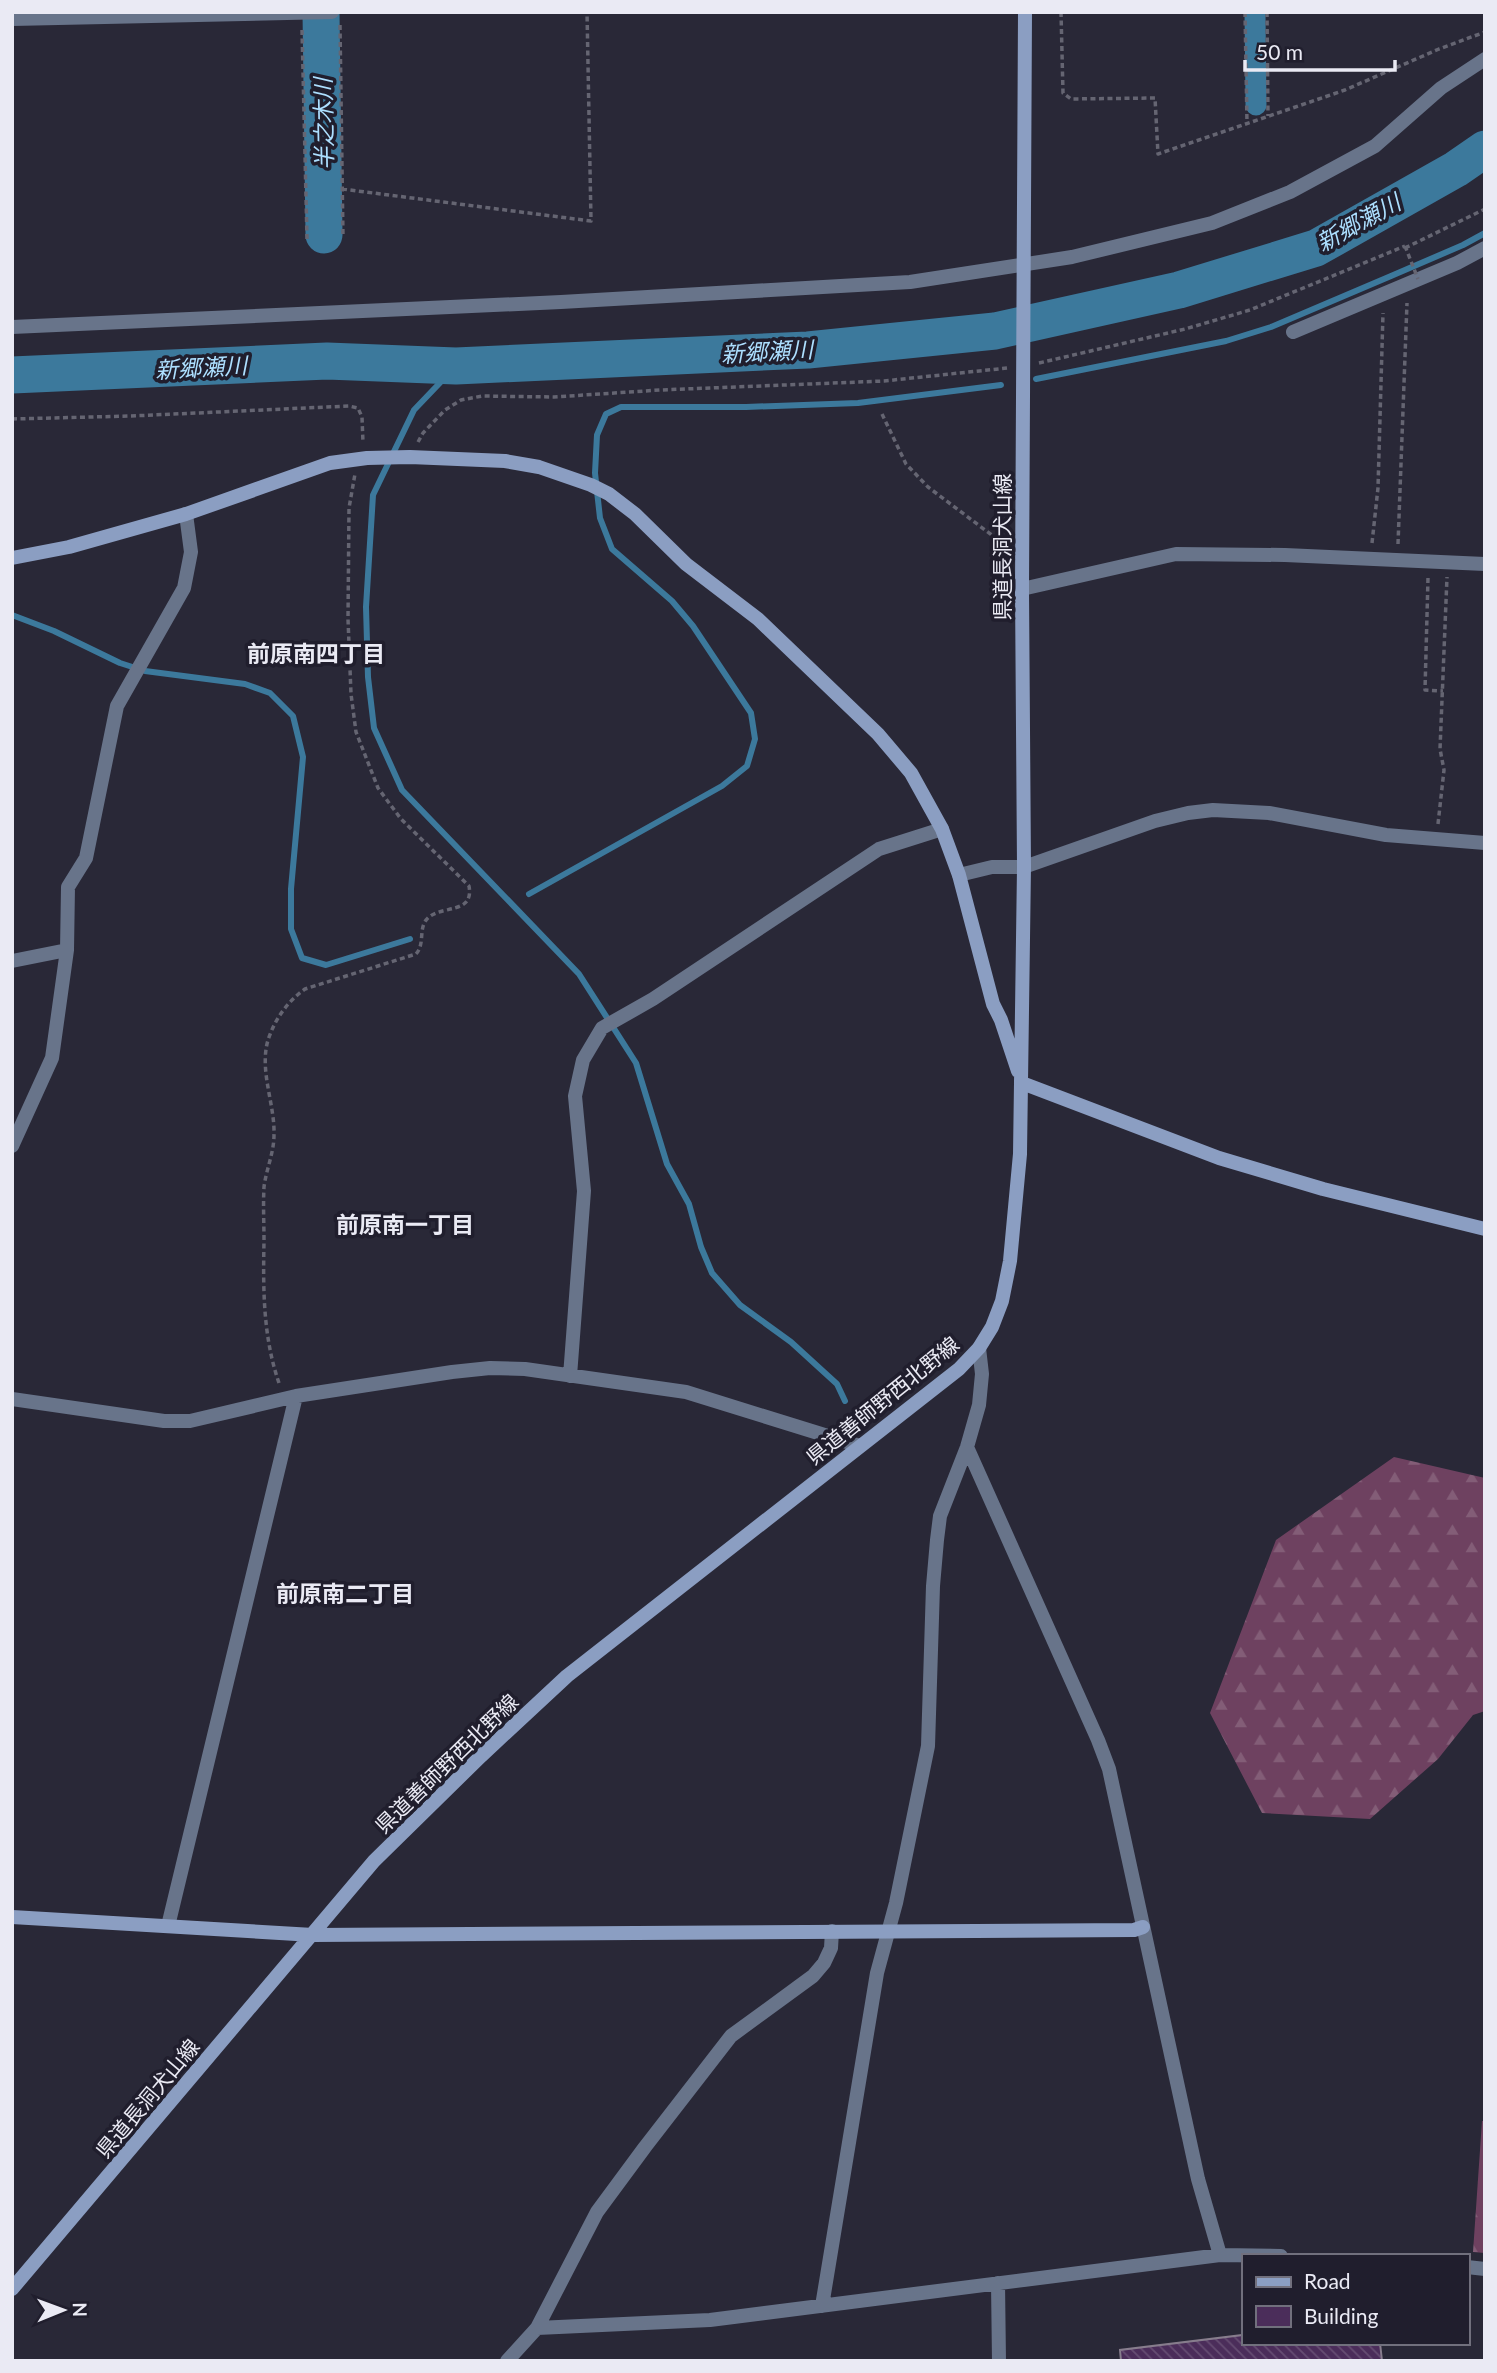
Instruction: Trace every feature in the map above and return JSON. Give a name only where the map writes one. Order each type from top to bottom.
[{"type":"main road","name":"県道長洞犬山線","points":[[1022,1083],[1025,12]]},
{"type":"main road","points":[[12,558],[69,547],[186,514],[330,463],[406,458],[505,461],[539,467],[591,485],[609,494],[635,514],[686,564],[758,619],[878,734],[911,773],[943,829],[959,874],[993,1004],[1002,1020],[1022,1083],[1219,1158],[1323,1189],[1485,1229]]},
{"type":"main road","name":"県道善師野西北野線","points":[[313,1935],[374,1861],[567,1676],[959,1369],[979,1348],[997,1314],[1010,1261],[1020,1154],[1022,1083]]},
{"type":"main road","points":[[12,1917],[313,1935],[1134,1930],[1143,1927]]},
{"type":"main road","name":"県道長洞犬山線","points":[[12,2289],[313,1935]]},
{"type":"street","points":[[12,19],[332,12]]},
{"type":"street","points":[[12,327],[897,283],[1072,257],[1212,223],[1290,192],[1375,146],[1441,88],[1485,59]]},
{"type":"street","points":[[1293,332],[1485,248]]},
{"type":"street","points":[[12,1146],[52,1058],[67,950],[68,887],[86,858],[117,706],[184,587],[191,552],[186,514]]},
{"type":"street","points":[[1022,589],[1176,554],[1286,555],[1485,565]]},
{"type":"street","points":[[959,874],[992,867],[1024,867],[1155,821],[1213,810],[1269,813],[1386,835],[1485,844]]},
{"type":"street","points":[[570,1376],[584,1191],[575,1096],[583,1060],[601,1028],[633,1010],[879,849],[943,829]]},
{"type":"street","points":[[12,961],[67,950]]},
{"type":"street","points":[[822,2306],[867,2024],[877,1973],[890,1930],[928,1746],[933,1586],[940,1516],[967,1447],[979,1405],[982,1374],[979,1348]]},
{"type":"street","points":[[12,1399],[164,1421],[190,1421],[290,1397],[452,1372],[490,1368],[525,1369],[686,1392],[864,1443]]},
{"type":"street","points":[[168,1926],[290,1397]]},
{"type":"street","points":[[967,1447],[1109,1769],[1198,2179],[1220,2255]]},
{"type":"street","points":[[507,2361],[537,2328],[597,2212],[637,2158],[732,2036],[813,1976],[824,1963],[831,1948],[832,1931]]},
{"type":"street","points":[[537,2328],[710,2320],[1220,2255],[1242,2255]]},
{"type":"street","points":[[998,2283],[999,2361]]},
{"type":"path","points":[[340,12],[343,237]]},
{"type":"path","points":[[342,189],[591,221],[587,12]]},
{"type":"path","points":[[1061,12],[1063,93],[1071,99],[1155,98],[1158,154],[1345,90],[1439,49],[1485,33]]},
{"type":"path","points":[[1245,12],[1247,123]]},
{"type":"path","points":[[1267,12],[1268,116]]},
{"type":"path","points":[[302,13],[307,239]]},
{"type":"path","points":[[406,458],[423,433],[445,410],[461,400],[482,396],[554,397],[674,389],[884,381],[1023,361],[1185,329],[1250,310],[1405,247],[1485,209]]},
{"type":"path","points":[[1405,247],[1418,279]]},
{"type":"path","points":[[1397,560],[1407,302],[1399,287]]},
{"type":"path","points":[[1371,559],[1378,488],[1383,294]]},
{"type":"path","points":[[12,419],[349,406],[358,408],[362,417],[363,459],[349,508],[351,694],[356,732],[378,788],[401,819],[469,886],[470,895],[468,901],[458,907],[433,914],[425,920],[421,949],[416,954],[305,989],[290,999],[268,1040],[266,1073],[274,1134],[264,1187],[263,1287],[273,1367],[290,1397]]},
{"type":"path","points":[[882,414],[906,464],[929,487],[997,539],[1022,540]]},
{"type":"path","points":[[1429,562],[1425,690],[1443,691]]},
{"type":"path","points":[[1436,840],[1444,770],[1440,749],[1448,563]]},
{"type":"green space","points":[[1394,1457],[1485,1478],[1485,1711],[1473,1715],[1438,1759],[1370,1819],[1262,1813],[1210,1713],[1276,1540]]},
{"type":"green space","points":[[1482,2121],[1485,2121],[1485,2253],[1473,2252]]},
{"type":"building","points":[[1242,2335],[1242,2345],[1380,2345],[1382,2361],[1121,2361],[1120,2350]]},
{"type":"waterway","name":"半之木川","points":[[321,12],[324,235]]},
{"type":"waterway","points":[[1255,12],[1256,105]]},
{"type":"waterway","name":"新郷瀬川","points":[[12,375],[327,361],[456,366],[808,350],[995,331],[1179,290],[1316,248],[1456,169],[1485,149]]},
{"type":"waterway","points":[[1036,379],[1226,341],[1271,327],[1463,245],[1485,233]]},
{"type":"waterway","points":[[456,366],[414,410],[373,495],[366,607],[368,677],[374,728],[402,790],[579,974],[636,1063],[667,1164],[689,1204],[701,1247],[712,1273],[740,1305],[791,1342],[837,1384],[845,1401]]},
{"type":"waterway","points":[[529,894],[722,786],[747,766],[755,739],[751,713],[693,626],[672,601],[612,549],[600,518],[595,473],[597,435],[606,414],[621,407],[746,407],[858,403],[1001,385]]},
{"type":"waterway","points":[[12,615],[54,631],[120,663],[145,671],[245,684],[270,693],[293,716],[303,757],[291,889],[291,929],[302,958],[326,965],[410,939]]},
{"type":"district","name":"前原南四丁目","points":[[316,653]]},
{"type":"district","name":"前原南一丁目","points":[[405,1224]]},
{"type":"district","name":"前原南二丁目","points":[[345,1593]]}]
